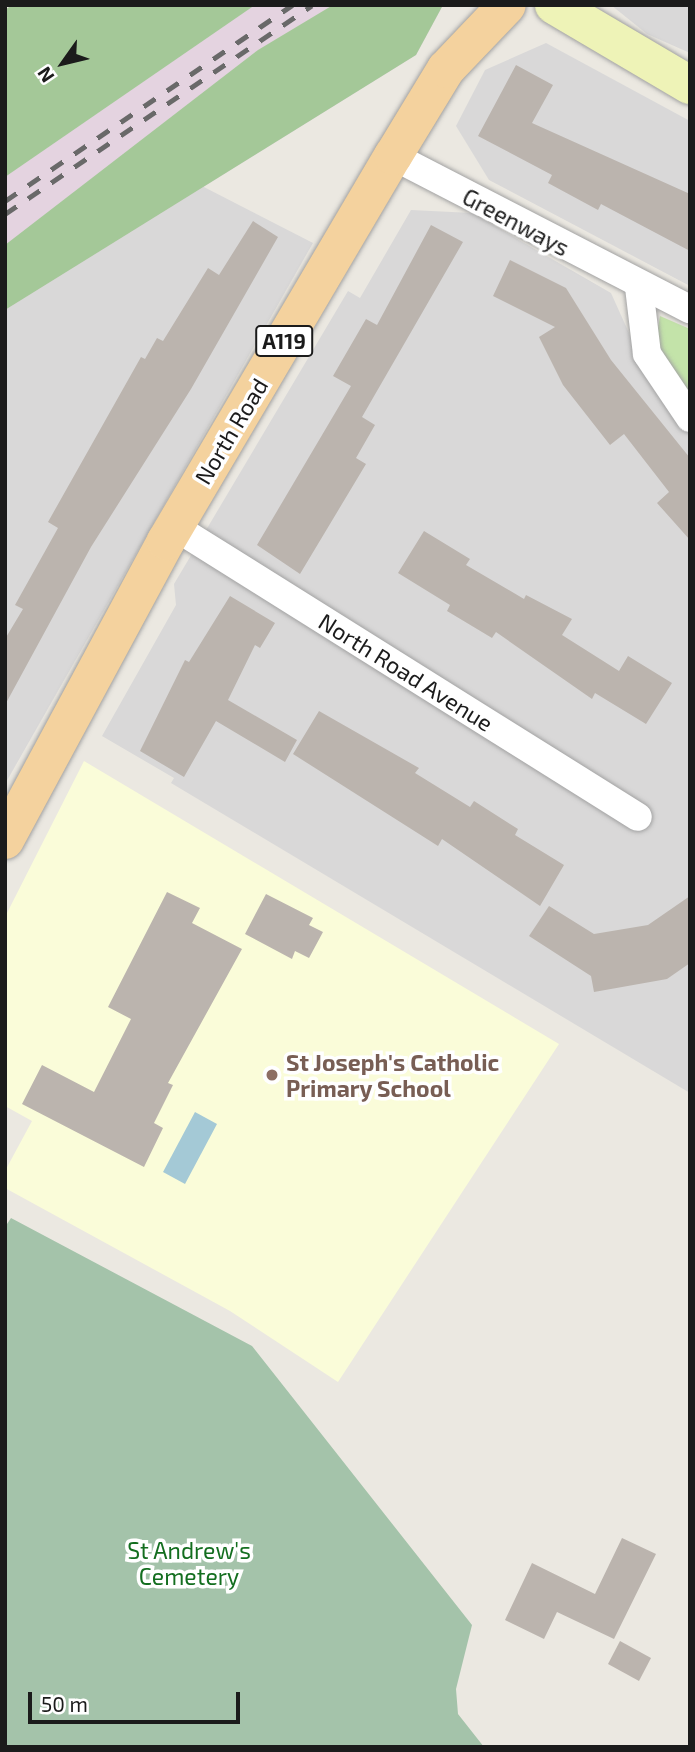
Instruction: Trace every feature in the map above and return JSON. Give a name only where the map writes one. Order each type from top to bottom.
[{"type":"main road","name":"North Road","points":[[5,840],[175,527],[393,156],[446,69],[508,5]]},
{"type":"main road","points":[[554,5],[690,85]]},
{"type":"street","name":"Greenways","points":[[393,156],[639,287],[690,309]]},
{"type":"street","points":[[639,287],[648,354],[690,418]]},
{"type":"street","name":"North Road Avenue","points":[[175,527],[638,817]]},
{"type":"shaded area","points":[[12,5],[443,5],[416,55],[5,310],[5,10]]},
{"type":"shaded area","points":[[12,5],[255,5],[5,177],[5,10]]},
{"type":"shaded area","points":[[333,5],[443,5],[416,55],[5,310],[5,245],[258,50]]},
{"type":"shaded area","points":[[611,5],[690,5],[690,53],[647,34]]},
{"type":"shaded area","points":[[546,43],[690,121],[690,286],[489,180],[456,126],[485,70]]},
{"type":"shaded area","points":[[200,185],[313,243],[5,784],[5,310]]},
{"type":"shaded area","points":[[411,210],[472,213],[611,293],[638,353],[690,426],[690,1093],[171,783],[174,778],[102,736],[176,605],[174,584],[348,291],[360,298]]},
{"type":"shaded area","name":"St Joseph's Catholic Primary School","points":[[84,761],[559,1044],[338,1382],[230,1311],[5,1188],[5,1171],[32,1121],[5,1106],[5,917]]},
{"type":"green space","points":[[660,316],[690,329],[690,396],[656,341]]},
{"type":"green space","name":"St Andrew's Cemetery","points":[[11,1218],[252,1346],[472,1625],[456,1689],[458,1714],[484,1747],[5,1747],[5,1227]]},
{"type":"water","points":[[195,1112],[217,1124],[185,1184],[163,1172]]},
{"type":"building","points":[[516,65],[553,85],[532,123],[690,194],[690,251],[601,204],[598,210],[548,183],[552,175],[478,136]]},
{"type":"building","points":[[253,221],[278,237],[191,389],[91,547],[5,705],[5,639],[23,609],[15,605],[58,528],[48,522],[141,357],[145,359],[157,338],[163,341],[208,268],[219,275]]},
{"type":"building","points":[[431,225],[463,242],[362,417],[375,425],[356,458],[366,464],[300,574],[257,545],[351,386],[333,376],[366,319],[377,325]]},
{"type":"building","points":[[510,260],[566,288],[611,360],[690,458],[690,540],[657,503],[669,492],[624,434],[610,445],[563,385],[539,337],[555,327],[493,296]]},
{"type":"building","points":[[424,531],[470,559],[466,565],[524,599],[526,595],[572,619],[562,635],[619,671],[628,656],[672,683],[646,724],[595,693],[592,699],[496,632],[492,638],[447,611],[450,605],[398,573]]},
{"type":"building","points":[[230,596],[275,623],[260,648],[255,645],[228,700],[297,740],[285,762],[216,721],[184,777],[140,751],[185,660],[189,662]]},
{"type":"building","points":[[319,711],[419,768],[415,773],[470,807],[474,801],[518,829],[515,835],[564,865],[540,906],[442,839],[438,846],[293,754]]},
{"type":"building","points":[[167,892],[200,908],[192,923],[242,949],[168,1083],[173,1085],[154,1123],[163,1128],[144,1167],[22,1104],[42,1065],[94,1092],[131,1019],[108,1007]]},
{"type":"building","points":[[266,894],[313,918],[309,925],[323,932],[309,958],[295,951],[292,959],[245,934]]},
{"type":"building","points":[[690,896],[690,963],[667,979],[594,992],[591,976],[529,936],[549,906],[594,934],[648,925]]},
{"type":"building","points":[[622,1538],[656,1554],[614,1639],[557,1612],[544,1639],[505,1620],[532,1563],[595,1594]]},
{"type":"building","points":[[620,1641],[651,1658],[639,1681],[608,1664]]},
{"type":"railway","points":[[5,201],[292,5]]},
{"type":"railway","points":[[5,214],[312,5]]},
{"type":"place","name":"St Joseph's Catholic Primary School","points":[[272,1075]]}]
